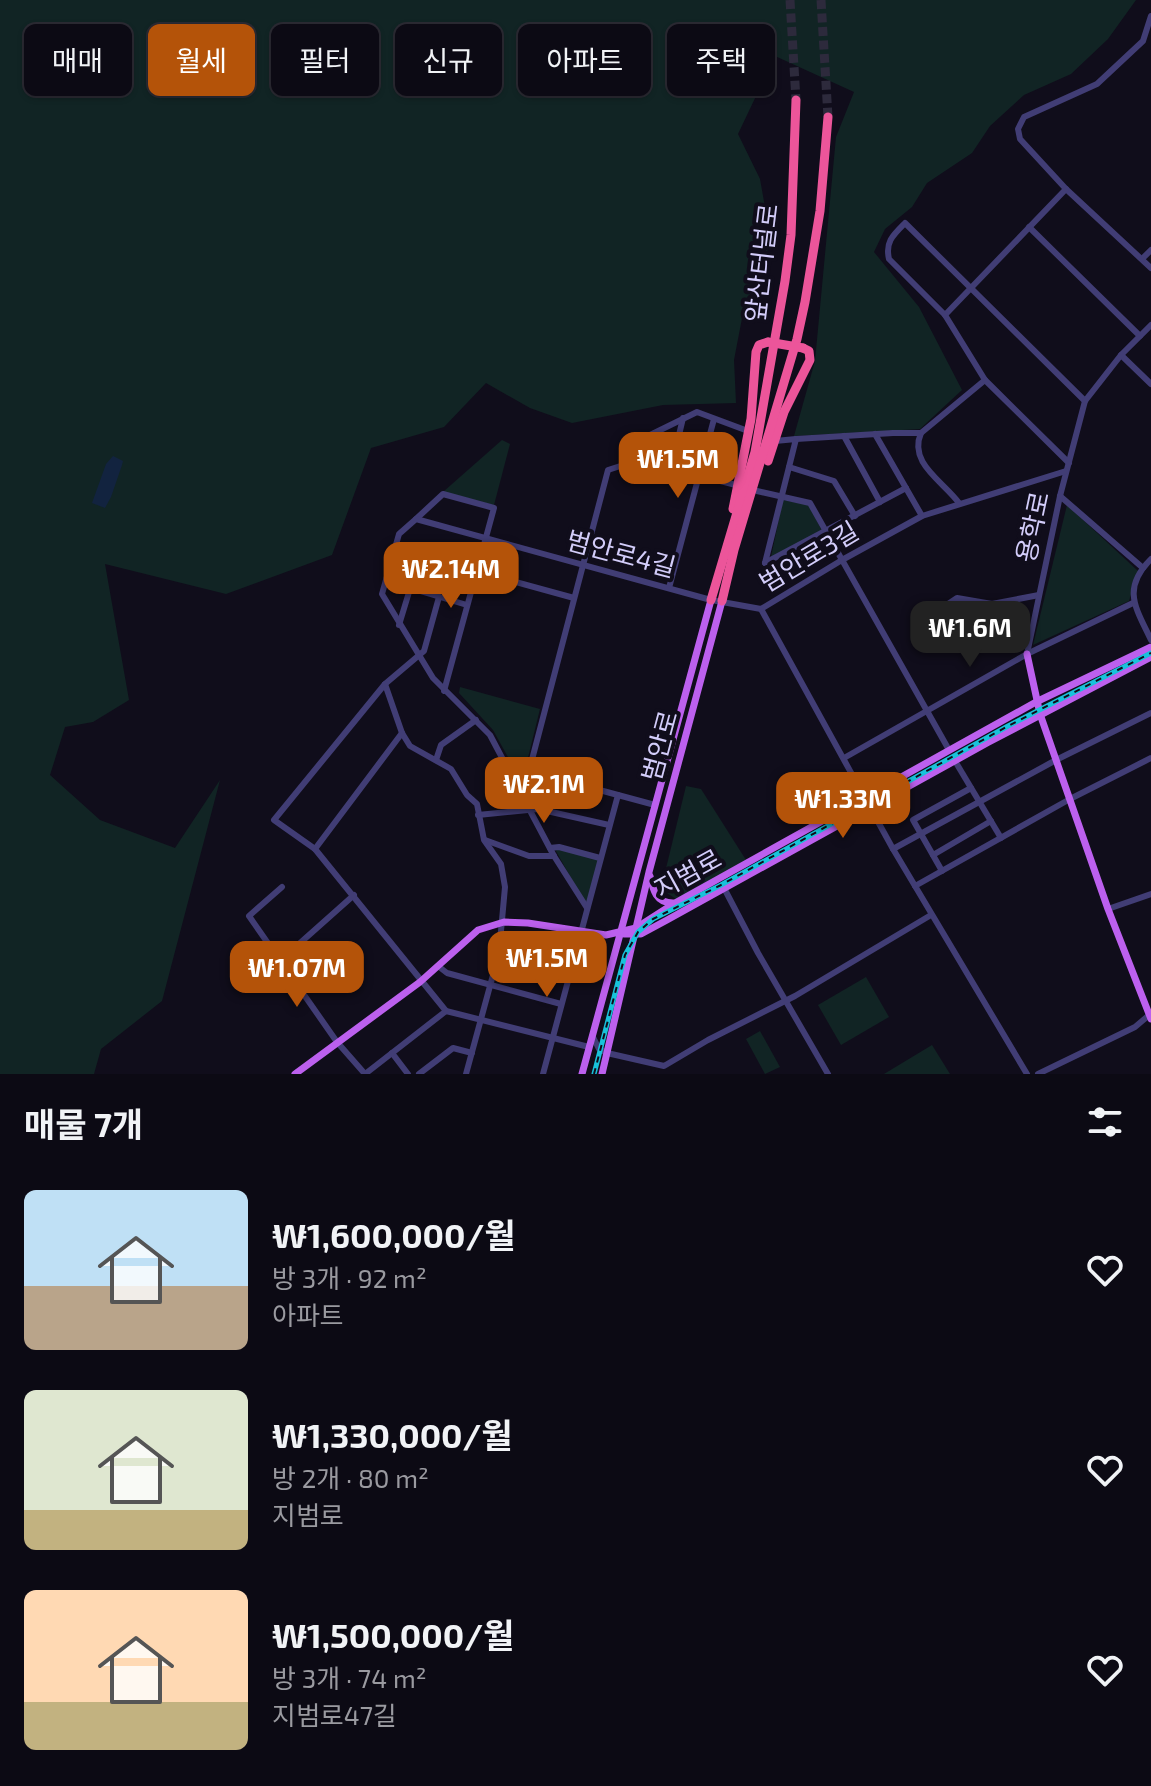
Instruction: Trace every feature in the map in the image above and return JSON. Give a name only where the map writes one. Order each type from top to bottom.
[{"type":"highway","name":"앞산터널로","points":[[763,433],[791,235],[796,100]]},
{"type":"highway","name":"앞산터널로","points":[[763,433],[797,339],[807,293],[820,211],[828,117]]},
{"type":"highway","points":[[729,539],[736,485],[763,433],[784,412],[810,360],[809,351],[803,348],[768,342],[759,345],[756,352],[763,433],[757,491],[734,550]]},
{"type":"highway","name":"범안로","points":[[717,600],[729,539],[763,433]]},
{"type":"highway","name":"범안로","points":[[717,600],[734,550],[763,433]]},
{"type":"main road","name":"범안로","points":[[589,1047],[655,805],[717,600]]},
{"type":"main road","name":"범안로","points":[[602,1074],[717,600]]},
{"type":"main road","name":"지범로","points":[[636,931],[675,903],[1036,702],[1151,647]]},
{"type":"main road","name":"용학로","points":[[1027,654],[1040,714],[1108,909],[1150,1018]]},
{"type":"main road","points":[[295,1074],[420,982],[478,930],[504,922],[606,935],[636,931],[724,888],[1040,714],[1151,657]]},
{"type":"main road","points":[[649,872],[654,892],[659,898],[666,903],[675,903]]},
{"type":"main road","points":[[582,1074],[589,1047]]},
{"type":"street","points":[[1151,16],[1143,41],[1097,84],[1024,117],[1018,129],[1020,139],[1066,189],[1151,268]]},
{"type":"street","points":[[945,315],[1066,189]]},
{"type":"street","points":[[1069,463],[985,380],[945,315],[889,259],[888,243],[905,223],[1085,401]]},
{"type":"street","points":[[1029,227],[1140,336]]},
{"type":"street","points":[[1142,259],[1151,250]]},
{"type":"street","name":"용학로","points":[[1027,654],[1060,496],[1085,401],[1121,355],[1151,325]]},
{"type":"street","points":[[1121,355],[1151,384]]},
{"type":"street","points":[[959,503],[920,461],[917,451],[921,433],[985,380]]},
{"type":"street","points":[[639,460],[644,438],[697,412],[763,433],[796,439],[921,433]]},
{"type":"street","points":[[671,469],[683,418]]},
{"type":"street","points":[[669,588],[714,419]]},
{"type":"street","points":[[875,434],[922,516]]},
{"type":"street","points":[[844,436],[880,502]]},
{"type":"street","points":[[796,439],[765,563],[906,488]]},
{"type":"street","points":[[529,771],[608,470],[639,460],[736,485]]},
{"type":"street","points":[[789,467],[834,481],[855,516]]},
{"type":"street","name":"범안로3길","points":[[717,600],[761,609],[922,516],[1066,471]]},
{"type":"street","points":[[757,491],[810,503],[949,750]]},
{"type":"street","points":[[444,691],[494,508],[443,494],[399,534],[382,594],[418,657],[444,691],[490,735],[554,856],[587,908]]},
{"type":"street","points":[[1060,496],[1143,568]]},
{"type":"street","name":"범안로4길","points":[[416,519],[717,600]]},
{"type":"street","points":[[395,549],[574,598]]},
{"type":"street","points":[[399,625],[420,556]]},
{"type":"street","points":[[1151,559],[1139,571],[1133,603],[1151,640]]},
{"type":"street","points":[[410,588],[467,605]]},
{"type":"street","points":[[921,622],[957,598],[992,604],[1039,595]]},
{"type":"street","points":[[439,597],[424,651],[385,684],[274,820],[315,849],[446,1011],[589,1047]]},
{"type":"street","points":[[844,757],[1027,654],[1133,603]]},
{"type":"street","points":[[761,609],[893,849],[1027,1074]]},
{"type":"street","points":[[385,684],[402,733],[410,746],[451,769],[459,784],[477,804],[484,840],[501,864],[505,887],[499,953],[466,1074]]},
{"type":"street","points":[[893,849],[1056,760],[1151,713]]},
{"type":"street","points":[[436,760],[441,745],[476,720]]},
{"type":"street","points":[[315,849],[402,733]]},
{"type":"street","points":[[915,886],[1070,799],[1151,758]]},
{"type":"street","points":[[955,761],[1001,838]]},
{"type":"street","points":[[512,776],[529,771],[655,805]]},
{"type":"street","points":[[942,871],[913,820],[971,788]]},
{"type":"street","points":[[543,1074],[618,795]]},
{"type":"street","points":[[478,815],[529,808],[609,825]]},
{"type":"street","points":[[933,855],[991,821]]},
{"type":"street","points":[[484,840],[529,856],[554,856]]},
{"type":"street","points":[[550,848],[559,847],[600,858]]},
{"type":"street","points":[[282,887],[249,916],[337,1042],[365,1074],[446,1011]]},
{"type":"street","points":[[724,888],[828,1074]]},
{"type":"street","points":[[1108,909],[1151,894]]},
{"type":"street","points":[[281,960],[354,895]]},
{"type":"street","points":[[593,1033],[594,1044],[607,1053],[664,1066],[786,1001],[931,915]]},
{"type":"street","points":[[499,953],[569,973]]},
{"type":"street","points":[[438,966],[447,973],[561,1004]]},
{"type":"street","points":[[608,977],[617,977],[624,984]]},
{"type":"street","points":[[1038,1074],[1150,1018]]},
{"type":"street","points":[[419,1074],[453,1048],[472,1053]]},
{"type":"street","points":[[392,1053],[408,1074]]},
{"type":"green space","points":[[0,0],[1136,0],[1108,39],[1071,74],[1024,95],[990,126],[972,153],[927,183],[912,207],[885,229],[874,252],[919,307],[962,390],[920,429],[794,436],[815,361],[836,137],[854,92],[775,56],[775,24],[667,24],[667,96],[756,96],[738,134],[760,179],[771,241],[743,313],[734,360],[736,403],[663,405],[572,423],[530,408],[486,383],[444,427],[371,448],[332,555],[226,594],[105,564],[129,700],[93,722],[65,727],[50,775],[100,820],[175,848],[220,780],[162,1001],[101,1049],[94,1074],[0,1074]]},
{"type":"green space","points":[[502,440],[510,444],[494,505],[443,492]]},
{"type":"green space","points":[[783,500],[809,505],[822,531],[771,557]]},
{"type":"green space","points":[[1067,505],[1138,571],[1129,601],[1033,645]]},
{"type":"green space","points":[[460,687],[540,709],[526,766],[517,767],[509,759],[493,730],[459,693]]},
{"type":"green space","points":[[686,786],[701,789],[746,860],[676,899],[661,889]]},
{"type":"green space","points":[[558,848],[599,859],[586,905],[556,851]]},
{"type":"green space","points":[[866,977],[889,1017],[841,1045],[818,1005]]},
{"type":"green space","points":[[760,1031],[780,1067],[765,1074],[746,1039]]},
{"type":"green space","points":[[932,1045],[950,1074],[884,1074]]},
{"type":"water","points":[[113,456],[123,461],[105,508],[92,503],[106,464]]},
{"type":"tunnel","points":[[790,0],[796,100]]},
{"type":"tunnel","points":[[821,0],[828,117]]},
{"type":"railway","points":[[594,1074],[625,955],[638,932],[653,919],[721,885],[1008,726],[1151,653]]}]
